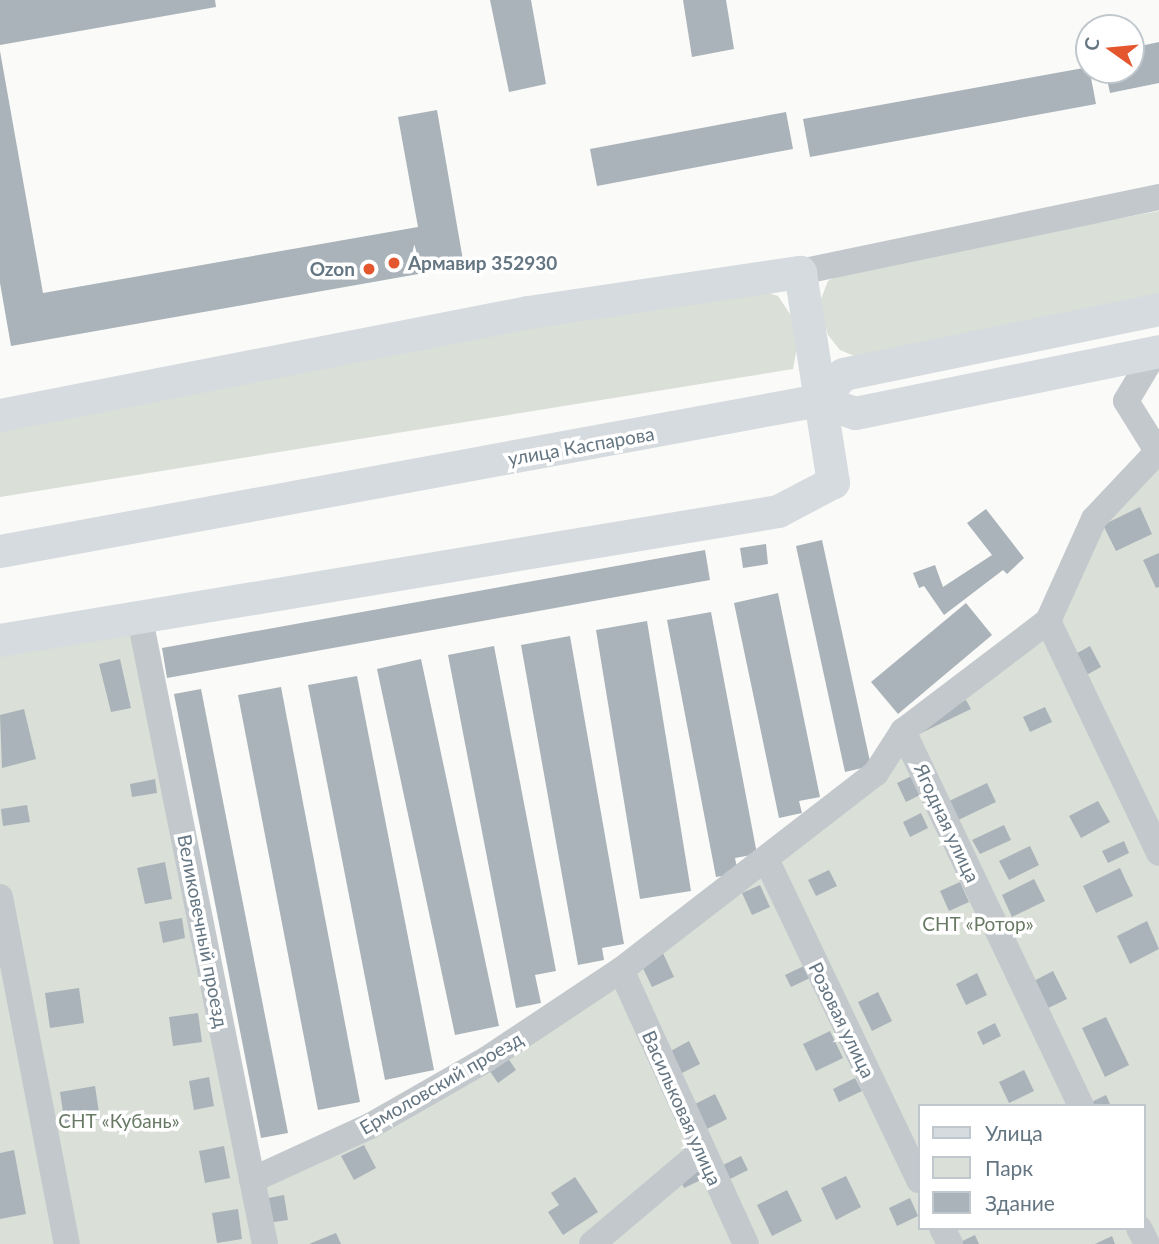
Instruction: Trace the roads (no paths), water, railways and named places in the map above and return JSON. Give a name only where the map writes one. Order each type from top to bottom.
[{"type":"main road","points":[[0,415],[528,312],[800,272],[834,482],[778,511],[140,619],[0,640]]},
{"type":"main road","points":[[819,400],[843,374],[1159,309]]},
{"type":"main road","points":[[819,400],[855,413],[1158,351]]},
{"type":"main road","name":"улица Каспарова","points":[[0,551],[819,400]]},
{"type":"street","points":[[800,272],[1159,197]]},
{"type":"street","points":[[903,731],[1048,621],[1094,519],[1159,452],[1126,401],[1158,351]]},
{"type":"street","name":"Великовечный проезд","points":[[140,619],[265,1244]]},
{"type":"street","points":[[1048,621],[1159,853]]},
{"type":"street","name":"Ермоловский проезд","points":[[252,1180],[370,1126],[487,1059],[621,970],[876,773],[903,731]]},
{"type":"street","name":"Ягодная улица","points":[[903,731],[1080,1104]]},
{"type":"street","name":"Розовая улица","points":[[766,859],[918,1178]]},
{"type":"street","points":[[0,897],[66,1244]]},
{"type":"street","name":"Васильковая улица","points":[[621,970],[701,1152],[746,1244]]},
{"type":"street","points":[[592,1244],[701,1152]]},
{"type":"place","name":"Армавир 352930","points":[[394,263]]},
{"type":"place","name":"Ozon","points":[[369,269]]},
{"type":"park label","name":"СНТ «Ротор»","points":[[978,924]]},
{"type":"park label","name":"СНТ «Кубань»","points":[[119,1121]]}]
